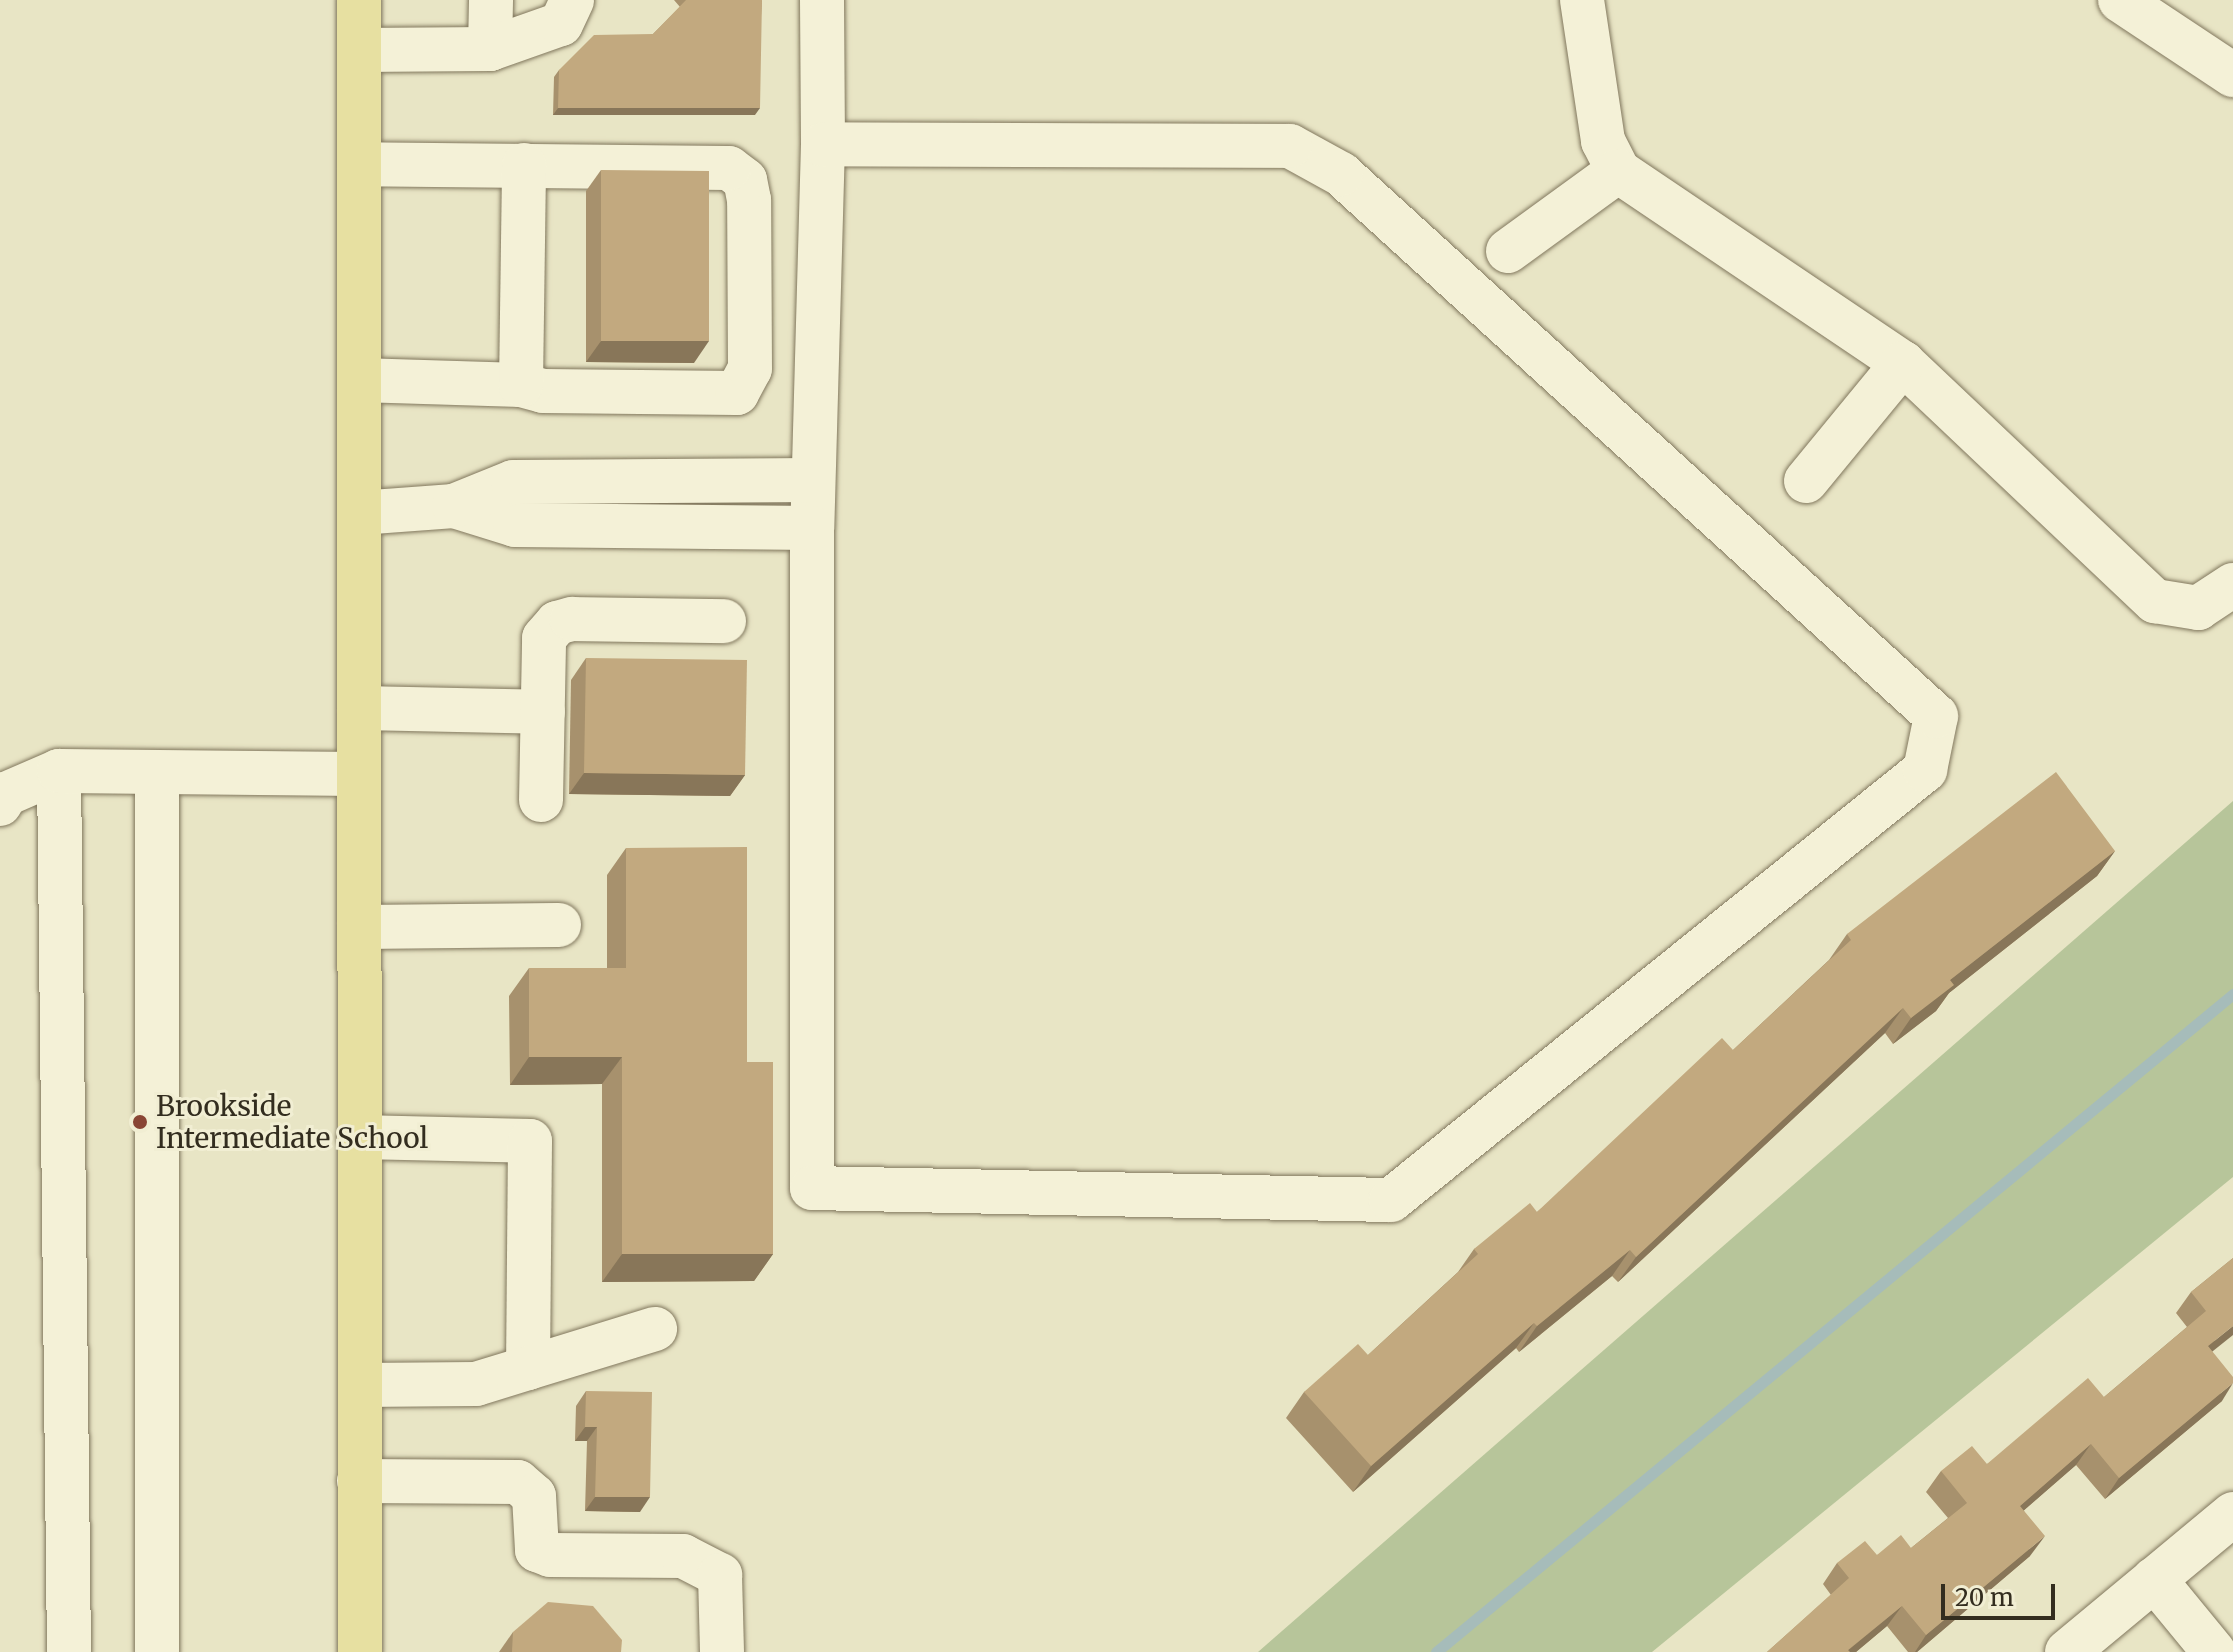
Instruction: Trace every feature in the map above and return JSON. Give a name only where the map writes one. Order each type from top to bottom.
[{"type":"main road","points":[[359,0],[360,1652]]},
{"type":"street","points":[[490,49],[491,0]]},
{"type":"street","points":[[359,50],[490,49],[561,24],[572,0]]},
{"type":"street","points":[[822,0],[823,144],[812,528],[812,1188],[1391,1200],[1907,788],[1925,770],[1936,716],[1341,174],[1290,146],[823,144]]},
{"type":"street","points":[[1582,0],[1603,141],[1618,171],[1903,363],[2155,601],[2198,608],[2233,585]]},
{"type":"street","points":[[2120,0],[2233,75]]},
{"type":"street","points":[[359,164],[720,164],[745,180],[749,200],[750,369],[737,393],[543,391],[521,385],[359,380]]},
{"type":"street","points":[[521,385],[524,165]]},
{"type":"street","points":[[1508,251],[1618,171]]},
{"type":"street","points":[[1806,481],[1903,363]]},
{"type":"street","points":[[359,513],[454,506],[513,482],[813,480]]},
{"type":"street","points":[[731,481],[732,526]]},
{"type":"street","points":[[454,506],[515,525],[812,528]]},
{"type":"street","points":[[541,800],[544,638],[557,623],[572,619],[724,621]]},
{"type":"street","points":[[359,708],[543,712]]},
{"type":"street","points":[[0,804],[6,794],[59,771],[359,774]]},
{"type":"street","points":[[59,771],[69,1652]]},
{"type":"street","points":[[157,773],[157,1652]]},
{"type":"street","points":[[359,927],[559,925]]},
{"type":"street","points":[[359,1137],[530,1141],[528,1368]]},
{"type":"street","points":[[360,1385],[476,1384],[655,1329]]},
{"type":"street","points":[[359,1481],[518,1482],[534,1496],[537,1550],[550,1555],[683,1556],[720,1575],[722,1652]]},
{"type":"street","points":[[2067,1652],[2233,1514]]},
{"type":"street","points":[[2154,1579],[2214,1652]]},
{"type":"green space","points":[[2233,801],[2233,1177],[1652,1652],[1258,1652]]},
{"type":"building","points":[[686,0],[762,0],[760,108],[558,108],[559,70],[594,35],[653,34]]},
{"type":"building","points":[[601,170],[709,171],[709,341],[601,341]]},
{"type":"building","points":[[586,658],[747,660],[745,775],[584,773]]},
{"type":"building","points":[[2056,772],[2115,851],[1950,980],[1954,985],[1911,1018],[1903,1008],[1636,1257],[1630,1250],[1537,1326],[1534,1323],[1371,1466],[1304,1392],[1358,1344],[1368,1355],[1478,1254],[1474,1249],[1530,1203],[1537,1212],[1722,1038],[1733,1050],[1851,940],[1847,934]]},
{"type":"building","points":[[747,847],[747,1062],[773,1062],[773,1254],[622,1254],[622,1057],[529,1057],[529,968],[626,968],[626,848]]},
{"type":"building","points":[[2233,1258],[2233,1326],[2208,1346],[2233,1377],[2233,1383],[2119,1478],[2091,1444],[2020,1506],[2045,1536],[1926,1635],[1902,1606],[1848,1650],[1850,1652],[1767,1652],[1849,1578],[1837,1563],[1865,1541],[1877,1555],[1901,1535],[1911,1548],[1967,1503],[1941,1471],[1972,1446],[1987,1464],[2088,1378],[2104,1397],[2206,1311],[2191,1292]]},
{"type":"building","points":[[586,1391],[652,1392],[650,1497],[595,1497],[597,1427],[585,1427]]},
{"type":"building","points":[[548,1602],[593,1606],[622,1640],[621,1652],[512,1652],[513,1632]]},
{"type":"waterway","points":[[1436,1652],[2233,994]]},
{"type":"place","name":"Brookside Intermediate School","points":[[140,1122]]}]
